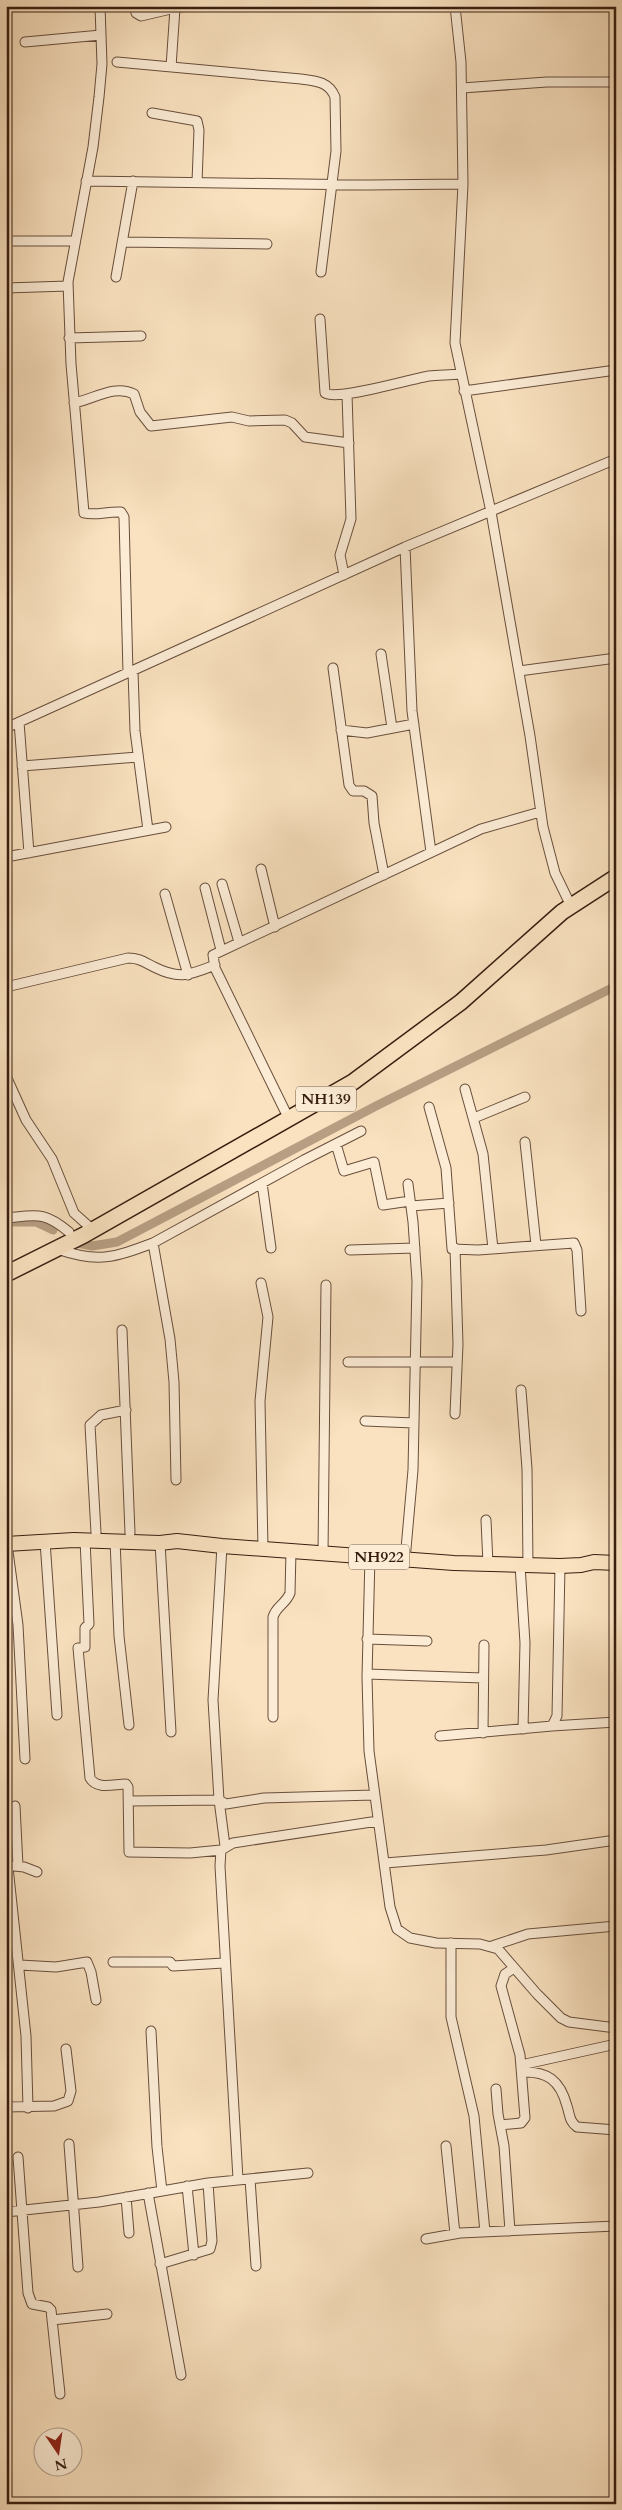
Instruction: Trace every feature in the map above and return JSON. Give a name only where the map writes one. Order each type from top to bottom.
[{"type":"highway","name":"NH139","points":[[6,1274],[57,1249],[89,1227],[328,1087],[375,1056],[453,996],[569,902],[616,868]]},
{"type":"highway","name":"NH139","points":[[6,1262],[69,1232],[89,1227],[353,1082],[461,1002],[569,902],[616,878]]},
{"type":"main road","points":[[7,1542],[130,1533],[163,1535],[177,1541]]},
{"type":"main road","points":[[7,1542],[45,1541],[90,1536],[160,1543],[177,1541]]},
{"type":"main road","name":"NH922","points":[[177,1541],[405,1560],[560,1566],[594,1562],[616,1563]]},
{"type":"main road","points":[[581,1565],[594,1569],[616,1570]]},
{"type":"street","points":[[100,6],[102,64],[100,97],[74,241],[68,286],[69,338],[84,512],[90,514],[121,512],[124,517],[130,672],[138,757],[148,830]]},
{"type":"street","points":[[136,6],[136,13],[142,16],[186,6]]},
{"type":"street","points":[[455,6],[462,88],[464,184],[455,343],[460,374],[491,512],[519,672],[540,812],[555,873],[569,902]]},
{"type":"street","points":[[171,67],[175,8]]},
{"type":"street","points":[[25,42],[101,35]]},
{"type":"street","points":[[117,62],[301,78],[326,85],[332,89],[335,97],[336,151],[321,272]]},
{"type":"street","points":[[462,88],[547,82],[616,82]]},
{"type":"street","points":[[152,114],[197,121],[200,130],[197,182]]},
{"type":"street","points":[[86,181],[464,184]]},
{"type":"street","points":[[116,277],[133,181]]},
{"type":"street","points":[[6,242],[74,241]]},
{"type":"street","points":[[122,242],[266,244]]},
{"type":"street","points":[[6,288],[68,286]]},
{"type":"street","points":[[320,319],[325,393],[328,395],[346,394],[428,376],[460,374]]},
{"type":"street","points":[[69,338],[141,336]]},
{"type":"street","points":[[464,390],[616,370]]},
{"type":"street","points":[[74,403],[115,390],[124,390],[134,394],[142,418],[151,426],[232,417],[249,421],[285,420],[292,423],[305,437],[349,443]]},
{"type":"street","points":[[344,575],[340,555],[351,519],[346,394]]},
{"type":"street","points":[[6,728],[405,547],[616,459]]},
{"type":"street","points":[[405,547],[414,724],[431,852]]},
{"type":"street","points":[[381,654],[392,728]]},
{"type":"street","points":[[519,672],[616,658]]},
{"type":"street","points":[[332,668],[350,789],[364,791],[372,796],[374,824],[384,875]]},
{"type":"street","points":[[19,722],[29,853]]},
{"type":"street","points":[[342,730],[367,733],[414,724]]},
{"type":"street","points":[[22,766],[138,757]]},
{"type":"street","points":[[285,1111],[215,965],[213,955],[482,829],[540,812]]},
{"type":"street","points":[[6,858],[166,827]]},
{"type":"street","points":[[261,869],[275,927]]},
{"type":"street","points":[[222,884],[239,942]]},
{"type":"street","points":[[205,888],[221,950]]},
{"type":"street","points":[[165,894],[188,975]]},
{"type":"street","points":[[6,987],[128,958],[140,958],[173,974],[188,975],[215,965]]},
{"type":"street","points":[[6,1076],[26,1120],[52,1159],[74,1213],[89,1227]]},
{"type":"street","points":[[465,1090],[474,1118],[486,1174],[493,1249]]},
{"type":"street","points":[[474,1118],[525,1097]]},
{"type":"street","points":[[429,1107],[443,1151],[452,1248],[493,1249],[571,1242],[576,1244],[581,1310]]},
{"type":"street","points":[[57,1249],[78,1257],[101,1258],[132,1251],[153,1243],[361,1131]]},
{"type":"street","points":[[525,1142],[536,1245]]},
{"type":"street","points":[[336,1144],[344,1171],[374,1162],[383,1205],[449,1204]]},
{"type":"street","points":[[262,1183],[272,1248]]},
{"type":"street","points":[[405,1560],[414,1470],[415,1248],[408,1184]]},
{"type":"street","points":[[6,1218],[44,1216],[54,1219],[69,1232]]},
{"type":"street","points":[[153,1243],[174,1382],[176,1480]]},
{"type":"street","points":[[350,1250],[415,1248]]},
{"type":"street","points":[[455,1248],[457,1362],[455,1414]]},
{"type":"street","points":[[260,1283],[268,1317],[260,1401],[263,1549]]},
{"type":"street","points":[[323,1553],[326,1285]]},
{"type":"street","points":[[122,1330],[130,1533]]},
{"type":"street","points":[[348,1362],[457,1362]]},
{"type":"street","points":[[521,1390],[527,1469],[522,1729]]},
{"type":"street","points":[[126,1410],[101,1416],[90,1425],[89,1624],[85,1628],[85,1647],[78,1648],[88,1772],[93,1783],[98,1786],[126,1784],[130,1791],[129,1852],[190,1853],[378,1821]]},
{"type":"street","points":[[365,1420],[414,1422]]},
{"type":"street","points":[[486,1520],[488,1564]]},
{"type":"street","points":[[115,1540],[119,1636],[129,1724]]},
{"type":"street","points":[[45,1541],[57,1715]]},
{"type":"street","points":[[7,1542],[18,1625],[25,1759]]},
{"type":"street","points":[[160,1543],[171,1732]]},
{"type":"street","points":[[222,1546],[213,1700],[223,1848],[219,1856],[224,1962],[238,2179]]},
{"type":"street","points":[[273,1717],[273,1617],[275,1611],[288,1599],[290,1593],[291,1551]]},
{"type":"street","points":[[370,1556],[366,1674],[369,1751],[390,1907],[397,1929],[402,1934],[421,1941],[492,1946],[528,1934],[616,1926]]},
{"type":"street","points":[[552,1726],[557,1716],[560,1566]]},
{"type":"street","points":[[367,1639],[427,1641]]},
{"type":"street","points":[[483,1733],[484,1645]]},
{"type":"street","points":[[366,1674],[483,1678]]},
{"type":"street","points":[[440,1736],[616,1722]]},
{"type":"street","points":[[130,1801],[219,1800],[226,1804],[264,1798],[374,1795]]},
{"type":"street","points":[[15,1806],[11,1867],[26,2036],[28,2108]]},
{"type":"street","points":[[385,1863],[546,1850],[616,1840]]},
{"type":"street","points":[[11,1867],[32,1868],[37,1872]]},
{"type":"street","points":[[451,1943],[451,2017],[474,2116],[485,2232]]},
{"type":"street","points":[[492,1946],[502,1953],[561,2018],[569,2022],[616,2028]]},
{"type":"street","points":[[20,1965],[63,1966],[87,1962],[91,1972],[96,2000]]},
{"type":"street","points":[[113,1962],[170,1962],[173,1966],[224,1962]]},
{"type":"street","points":[[500,2125],[521,2123],[525,2118],[521,2068],[510,2010],[502,1986],[505,1974],[514,1968]]},
{"type":"street","points":[[151,2031],[157,2148],[162,2191]]},
{"type":"street","points":[[521,2068],[616,2044]]},
{"type":"street","points":[[6,2108],[54,2106],[68,2101],[71,2091],[66,2049]]},
{"type":"street","points":[[521,2068],[550,2077],[563,2094],[569,2118],[576,2127],[616,2130]]},
{"type":"street","points":[[496,2089],[506,2160],[510,2231]]},
{"type":"street","points":[[69,2144],[78,2267]]},
{"type":"street","points":[[446,2146],[455,2234]]},
{"type":"street","points":[[18,2157],[30,2300],[32,2304],[48,2306],[52,2320],[60,2394]]},
{"type":"street","points":[[6,2212],[74,2205],[238,2179],[308,2173]]},
{"type":"street","points":[[250,2179],[256,2266]]},
{"type":"street","points":[[160,2264],[206,2252],[212,2246],[208,2183]]},
{"type":"street","points":[[187,2186],[194,2255]]},
{"type":"street","points":[[148,2193],[181,2375]]},
{"type":"street","points":[[126,2197],[129,2233]]},
{"type":"street","points":[[426,2239],[455,2234],[616,2226]]},
{"type":"street","points":[[52,2320],[107,2314]]},
{"type":"waterway","points":[[72,1242],[92,1246],[117,1242],[376,1106],[616,986]]},
{"type":"waterway","points":[[6,1222],[36,1222],[53,1230]]}]
